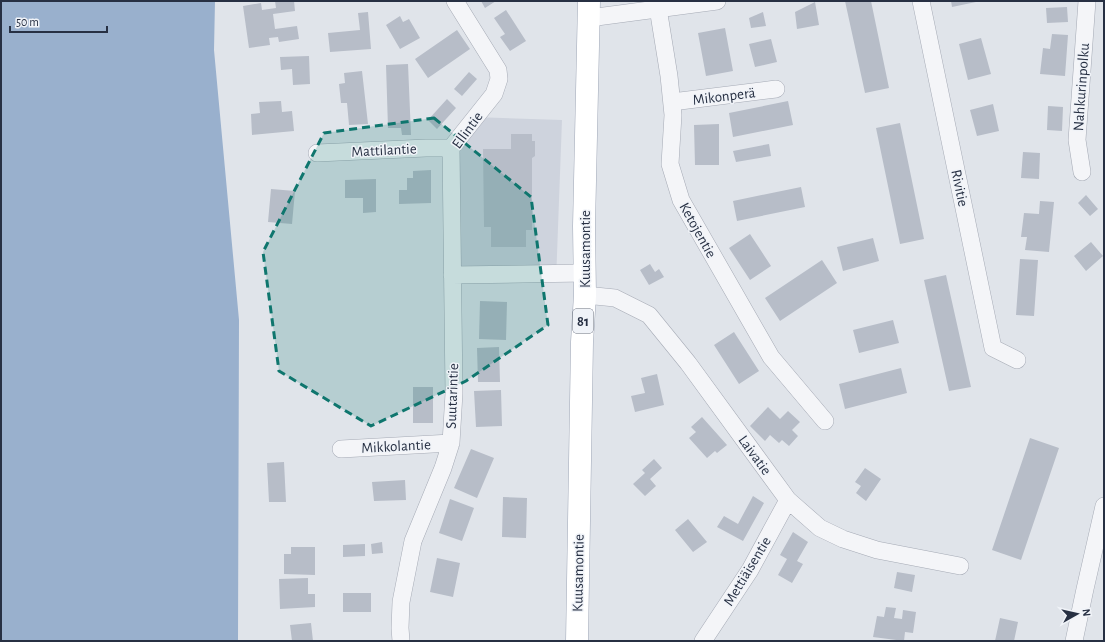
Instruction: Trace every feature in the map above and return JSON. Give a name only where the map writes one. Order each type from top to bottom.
[{"type":"main road","name":"Kuusamontie","points":[[577,641],[589,10]]},
{"type":"street","name":"Ellintie","points":[[452,275],[451,148],[494,94],[499,79],[498,70],[456,1]]},
{"type":"street","points":[[589,10],[658,8],[717,1]]},
{"type":"street","name":"Rivitie","points":[[921,1],[993,348],[1017,360]]},
{"type":"street","name":"Nahkurinpolku","points":[[1082,172],[1077,140],[1087,1]]},
{"type":"street","name":"Ketojentie","points":[[658,8],[672,102],[673,115],[670,164],[681,200],[770,357],[825,421]]},
{"type":"street","name":"Mikonperä","points":[[672,102],[776,89]]},
{"type":"street","name":"Mattilantie","points":[[317,153],[451,148]]},
{"type":"street","points":[[452,275],[585,273]]},
{"type":"street","name":"Suutarintie","points":[[401,641],[401,602],[413,540],[443,468],[451,443],[454,393],[452,275]]},
{"type":"street","name":"Laivatie","points":[[584,295],[615,298],[649,315],[688,363],[788,500],[820,528],[843,539],[877,550],[960,566]]},
{"type":"street","name":"Mikkolantie","points":[[341,449],[451,443]]},
{"type":"street","name":"Mettiäisentie","points":[[703,641],[750,570],[788,500]]},
{"type":"street","points":[[1074,641],[1104,506]]},
{"type":"highlighted area","points":[[434,118],[531,197],[548,325],[466,381],[371,426],[279,371],[263,252],[324,133]]},
{"type":"shaded area","points":[[473,117],[562,120],[556,282],[456,283],[457,141]]},
{"type":"water","points":[[1,1],[215,1],[214,50],[239,320],[238,641],[1,641]]},
{"type":"building","points":[[275,1],[294,1],[295,11],[273,14],[275,29],[297,26],[299,39],[279,42],[278,37],[269,38],[270,45],[249,48],[243,6],[261,3],[262,10],[276,8]]},
{"type":"building","points":[[481,1],[496,1],[485,8]]},
{"type":"building","points":[[845,1],[871,1],[889,88],[865,93]]},
{"type":"building","points":[[951,1],[976,1],[976,2],[952,7]]},
{"type":"building","points":[[815,2],[819,25],[797,29],[795,12]]},
{"type":"building","points":[[1067,7],[1068,22],[1047,23],[1046,8]]},
{"type":"building","points":[[506,10],[526,41],[510,51],[500,37],[505,34],[494,18]]},
{"type":"building","points":[[368,12],[371,49],[330,52],[328,33],[360,30],[358,13]]},
{"type":"building","points":[[763,12],[766,26],[751,28],[749,18]]},
{"type":"building","points":[[400,16],[403,22],[409,19],[420,38],[400,49],[386,25]]},
{"type":"building","points":[[725,28],[733,71],[706,76],[698,33]]},
{"type":"building","points":[[457,30],[470,49],[428,78],[415,59]]},
{"type":"building","points":[[1052,34],[1068,35],[1065,76],[1040,74],[1043,48],[1050,49]]},
{"type":"building","points":[[981,38],[991,74],[968,80],[959,44]]},
{"type":"building","points":[[771,39],[777,62],[755,67],[749,44]]},
{"type":"building","points":[[309,56],[310,84],[293,85],[292,69],[281,70],[280,57]]},
{"type":"building","points":[[408,64],[411,135],[402,135],[401,128],[388,128],[386,65]]},
{"type":"building","points":[[362,71],[368,124],[349,125],[347,103],[341,103],[339,84],[345,83],[344,73]]},
{"type":"building","points":[[469,72],[477,79],[462,96],[454,89]]},
{"type":"building","points":[[447,99],[456,108],[437,129],[428,120]]},
{"type":"building","points":[[281,101],[282,112],[292,111],[294,131],[252,135],[251,114],[260,113],[259,102]]},
{"type":"building","points":[[788,101],[793,125],[733,137],[729,113]]},
{"type":"building","points":[[993,104],[999,131],[977,136],[970,110]]},
{"type":"building","points":[[1048,106],[1063,107],[1062,131],[1047,130]]},
{"type":"building","points":[[900,123],[924,239],[900,244],[876,128]]},
{"type":"building","points":[[719,124],[719,165],[695,165],[694,125]]},
{"type":"building","points":[[511,134],[532,134],[532,141],[535,141],[535,156],[532,158],[532,230],[526,230],[526,247],[491,247],[491,227],[484,227],[483,149],[511,149]]},
{"type":"building","points":[[769,144],[771,156],[736,162],[733,151]]},
{"type":"building","points":[[1023,152],[1040,153],[1039,179],[1021,178]]},
{"type":"building","points":[[431,170],[431,203],[399,204],[399,190],[407,190],[407,178],[413,178],[413,171]]},
{"type":"building","points":[[376,179],[376,212],[363,213],[363,198],[345,198],[345,180]]},
{"type":"building","points":[[801,187],[805,207],[737,221],[733,201]]},
{"type":"building","points":[[271,189],[295,191],[292,224],[268,222]]},
{"type":"building","points":[[1086,195],[1098,209],[1090,216],[1078,203]]},
{"type":"building","points":[[1040,201],[1054,202],[1049,252],[1025,250],[1027,237],[1021,237],[1024,213],[1039,214]]},
{"type":"building","points":[[750,234],[771,266],[750,280],[729,248]]},
{"type":"building","points":[[873,238],[879,261],[843,271],[837,247]]},
{"type":"building","points":[[1091,242],[1103,256],[1086,271],[1074,256]]},
{"type":"building","points":[[1020,259],[1038,260],[1034,316],[1016,315]]},
{"type":"building","points":[[822,260],[837,283],[780,321],[765,298]]},
{"type":"building","points":[[650,264],[655,272],[659,269],[664,277],[649,285],[640,270]]},
{"type":"building","points":[[946,275],[971,387],[949,391],[924,280]]},
{"type":"building","points":[[480,301],[507,302],[506,340],[479,339]]},
{"type":"building","points":[[893,320],[899,343],[859,353],[853,330]]},
{"type":"building","points":[[734,332],[759,371],[739,384],[714,345]]},
{"type":"building","points":[[499,347],[500,382],[478,382],[477,348]]},
{"type":"building","points":[[901,368],[907,393],[845,409],[839,384]]},
{"type":"building","points":[[657,374],[664,405],[635,412],[631,396],[645,393],[641,378]]},
{"type":"building","points":[[413,387],[433,387],[433,423],[413,423]]},
{"type":"building","points":[[501,390],[502,426],[476,427],[474,391]]},
{"type":"building","points":[[768,407],[780,419],[788,411],[800,422],[792,430],[798,436],[789,446],[782,440],[779,443],[770,435],[765,441],[750,426]]},
{"type":"building","points":[[702,417],[727,445],[717,453],[715,451],[707,458],[689,438],[696,432],[691,427]]},
{"type":"building","points":[[1030,438],[1059,448],[1021,560],[992,550]]},
{"type":"building","points":[[471,449],[494,458],[477,498],[454,488]]},
{"type":"building","points":[[654,459],[662,468],[650,479],[656,486],[645,496],[633,484],[645,473],[642,470]]},
{"type":"building","points":[[284,462],[286,502],[269,502],[267,463]]},
{"type":"building","points":[[865,468],[881,479],[866,501],[856,493],[861,486],[855,482]]},
{"type":"building","points":[[405,480],[406,500],[374,501],[372,482]]},
{"type":"building","points":[[753,496],[764,503],[743,541],[717,527],[724,516],[738,524]]},
{"type":"building","points":[[503,497],[527,498],[526,538],[502,537]]},
{"type":"building","points":[[450,499],[474,508],[462,541],[439,533]]},
{"type":"building","points":[[688,519],[707,542],[693,552],[675,530]]},
{"type":"building","points":[[793,532],[808,542],[797,561],[803,564],[792,583],[778,575],[787,559],[780,555]]},
{"type":"building","points":[[382,542],[383,553],[372,554],[371,544]]},
{"type":"building","points":[[365,544],[365,556],[343,557],[343,545]]},
{"type":"building","points":[[291,547],[315,547],[315,575],[284,574],[284,554],[291,554]]},
{"type":"building","points":[[437,558],[460,563],[453,597],[430,592]]},
{"type":"building","points":[[897,572],[915,575],[912,592],[894,588]]},
{"type":"building","points":[[308,578],[308,594],[315,594],[315,607],[280,609],[279,579]]},
{"type":"building","points":[[343,593],[371,593],[371,612],[343,612]]},
{"type":"building","points":[[886,607],[896,608],[894,618],[902,619],[903,610],[916,612],[913,633],[905,632],[904,641],[873,637],[877,616],[884,617]]},
{"type":"building","points":[[1000,618],[1018,622],[1014,641],[995,641]]},
{"type":"building","points":[[311,623],[313,641],[292,641],[290,625]]}]
